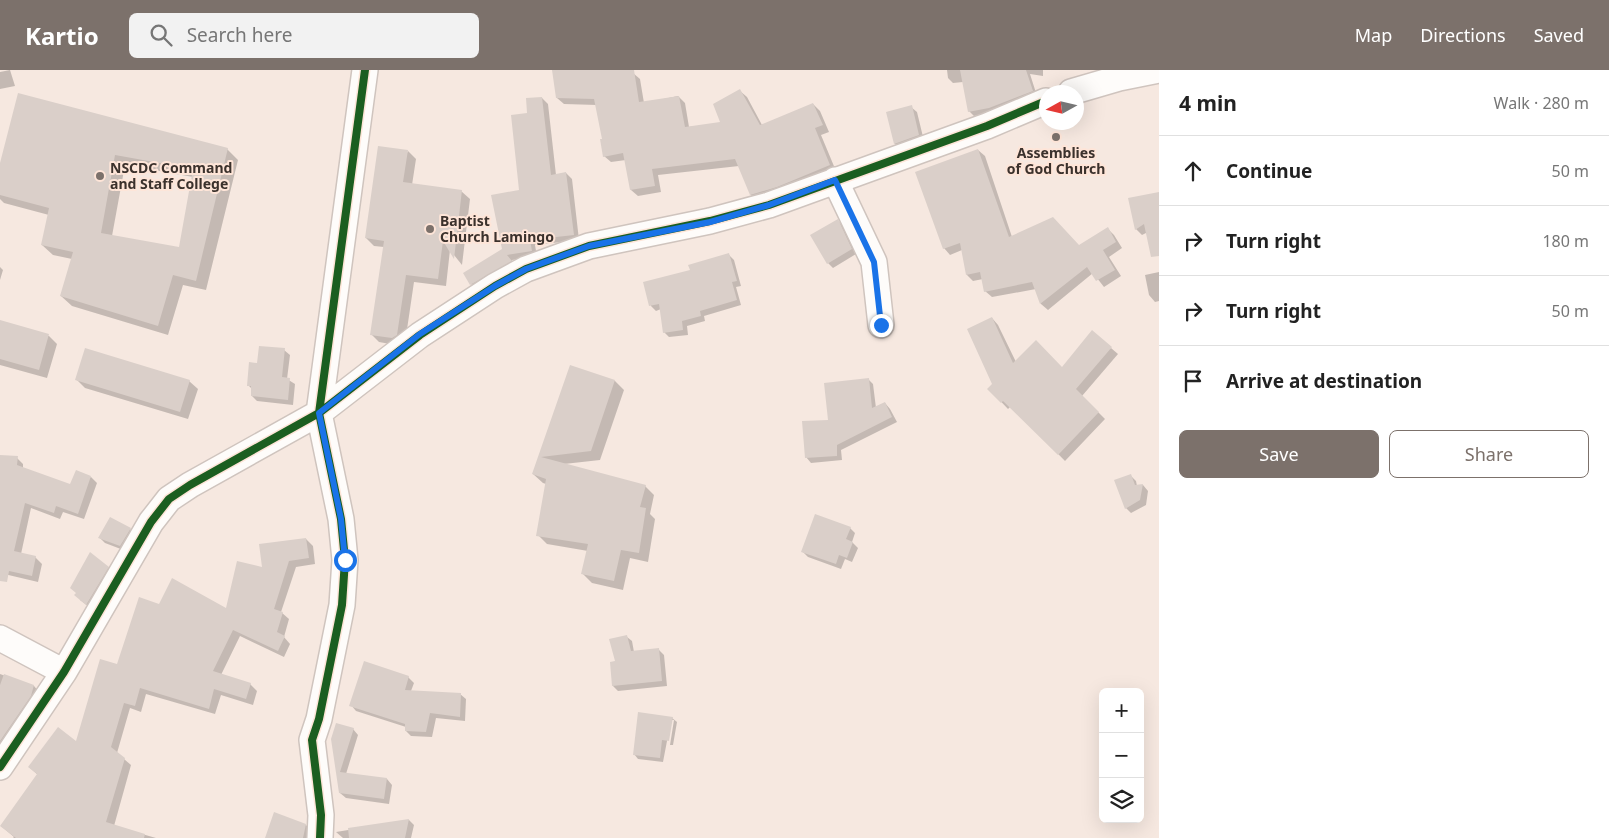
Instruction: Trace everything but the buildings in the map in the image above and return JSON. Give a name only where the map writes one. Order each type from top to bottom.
[{"type":"street","points":[[320,838],[321,815],[312,740],[319,719],[342,605],[345,560],[341,519],[319,413],[365,70]]},
{"type":"street","points":[[1084,88],[1119,78],[1158,70]]},
{"type":"street","points":[[0,767],[64,672],[151,522],[169,499],[190,485],[319,413],[420,334],[495,286],[526,269],[589,246],[710,222],[769,205],[987,126],[1039,104]]},
{"type":"street","points":[[835,180],[874,262],[881,325]]},
{"type":"street","points":[[0,638],[64,672]]},
{"type":"cycle path","points":[[320,838],[321,815],[312,740],[319,719],[342,605],[345,560],[341,519],[319,413],[365,70]]},
{"type":"cycle path","points":[[0,767],[64,672],[151,522],[169,499],[190,485],[319,413],[420,335],[495,286],[526,269],[589,246],[710,221],[769,205],[987,126],[1039,104]]},
{"type":"place","name":"Assemblies of God Church","points":[[1056,137]]},
{"type":"place","name":"NSCDC Command and Staff College","points":[[100,176]]},
{"type":"place","name":"Baptist Church Lamingo","points":[[430,229]]},
{"type":"route","points":[[345,560],[341,519],[319,413],[420,334],[495,286],[526,269],[589,246],[710,222],[769,205],[835,180],[874,262],[881,325]]}]
